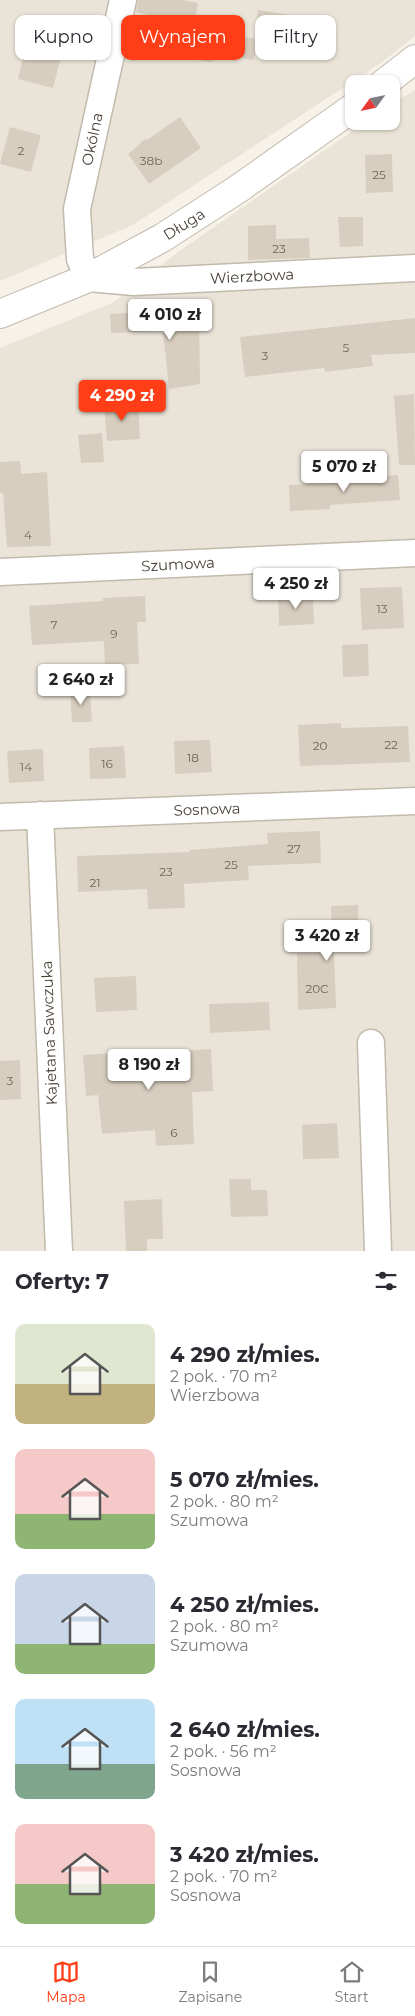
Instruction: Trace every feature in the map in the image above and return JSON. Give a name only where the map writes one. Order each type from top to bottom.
[{"type":"street","name":"Okólna","points":[[88,278],[80,259],[77,209],[122,0]]},
{"type":"street","points":[[395,75],[415,59]]},
{"type":"street","name":"Długa","points":[[0,314],[88,278],[162,238],[238,190],[345,113]]},
{"type":"street","name":"Wierzbowa","points":[[88,278],[134,282],[415,268]]},
{"type":"street","name":"Szumowa","points":[[0,572],[415,553]]},
{"type":"street","name":"Sosnowa","points":[[0,817],[415,801]]},
{"type":"street","name":"Kajetana Sawczuka","points":[[40,815],[58,1251]]},
{"type":"street","points":[[371,1043],[378,1251]]},
{"type":"shaded area","points":[[0,0],[415,0],[415,36],[381,63],[363,75],[345,75],[345,87],[133,225],[0,281]]},
{"type":"shaded area","points":[[415,90],[415,1251],[0,1251],[0,348],[114,302],[178,252],[354,130],[400,130],[400,99]]},
{"type":"building","points":[[138,0],[183,0],[198,3],[196,15],[149,15],[136,12]]},
{"type":"building","points":[[258,10],[290,15],[257,15]]},
{"type":"building","points":[[245,37],[255,39],[254,60],[245,59]]},
{"type":"building","points":[[22,60],[60,60],[53,88],[18,79]]},
{"type":"building","points":[[180,117],[201,148],[149,184],[128,154],[145,139],[147,140]]},
{"type":"building","points":[[10,127],[41,135],[31,172],[0,164]]},
{"type":"building","points":[[392,154],[393,192],[366,193],[365,155]]},
{"type":"building","points":[[338,217],[363,217],[363,246],[340,247]]},
{"type":"building","points":[[276,225],[276,239],[309,238],[310,258],[248,260],[248,226]]},
{"type":"building","points":[[199,310],[200,384],[169,389],[163,331],[111,333],[110,314]]},
{"type":"building","points":[[415,318],[415,353],[371,355],[373,366],[325,372],[324,368],[245,377],[240,337]]},
{"type":"building","points":[[414,394],[415,465],[399,465],[394,396]]},
{"type":"building","points":[[138,403],[140,439],[107,441],[104,405]]},
{"type":"building","points":[[102,433],[104,462],[81,463],[78,435]]},
{"type":"building","points":[[20,461],[21,474],[47,472],[51,546],[7,547],[3,493],[0,493],[0,462]]},
{"type":"building","points":[[398,475],[400,500],[330,505],[330,509],[290,511],[289,485],[351,482],[351,478]]},
{"type":"building","points":[[402,587],[404,628],[362,630],[360,588]]},
{"type":"building","points":[[313,593],[314,624],[279,626],[278,595]]},
{"type":"building","points":[[145,596],[146,622],[137,622],[139,664],[105,665],[104,641],[32,645],[29,606],[103,601],[103,598]]},
{"type":"building","points":[[368,644],[369,676],[343,677],[342,645]]},
{"type":"building","points":[[90,689],[92,722],[72,722],[70,690]]},
{"type":"building","points":[[341,723],[341,728],[408,726],[410,762],[300,766],[298,725]]},
{"type":"building","points":[[210,740],[212,772],[175,774],[174,741]]},
{"type":"building","points":[[124,746],[126,778],[90,779],[89,748]]},
{"type":"building","points":[[43,749],[44,781],[9,783],[7,751]]},
{"type":"building","points":[[320,831],[321,863],[248,866],[249,880],[184,884],[185,908],[148,909],[147,889],[78,892],[77,856],[190,852],[190,850],[268,844],[267,833]]},
{"type":"building","points":[[358,905],[359,951],[334,952],[336,1008],[298,1010],[297,953],[333,952],[331,906]]},
{"type":"building","points":[[136,976],[137,1010],[96,1012],[94,978]]},
{"type":"building","points":[[269,1002],[270,1030],[210,1033],[209,1004]]},
{"type":"building","points":[[211,1049],[213,1091],[192,1092],[194,1144],[156,1146],[155,1130],[102,1134],[98,1095],[86,1096],[83,1055]]},
{"type":"building","points":[[20,1060],[21,1099],[0,1100],[0,1061]]},
{"type":"building","points":[[337,1123],[339,1158],[303,1159],[302,1125]]},
{"type":"building","points":[[229,1179],[251,1179],[251,1190],[267,1190],[268,1216],[231,1217]]},
{"type":"building","points":[[162,1199],[163,1239],[147,1239],[147,1251],[126,1251],[124,1201]]}]
